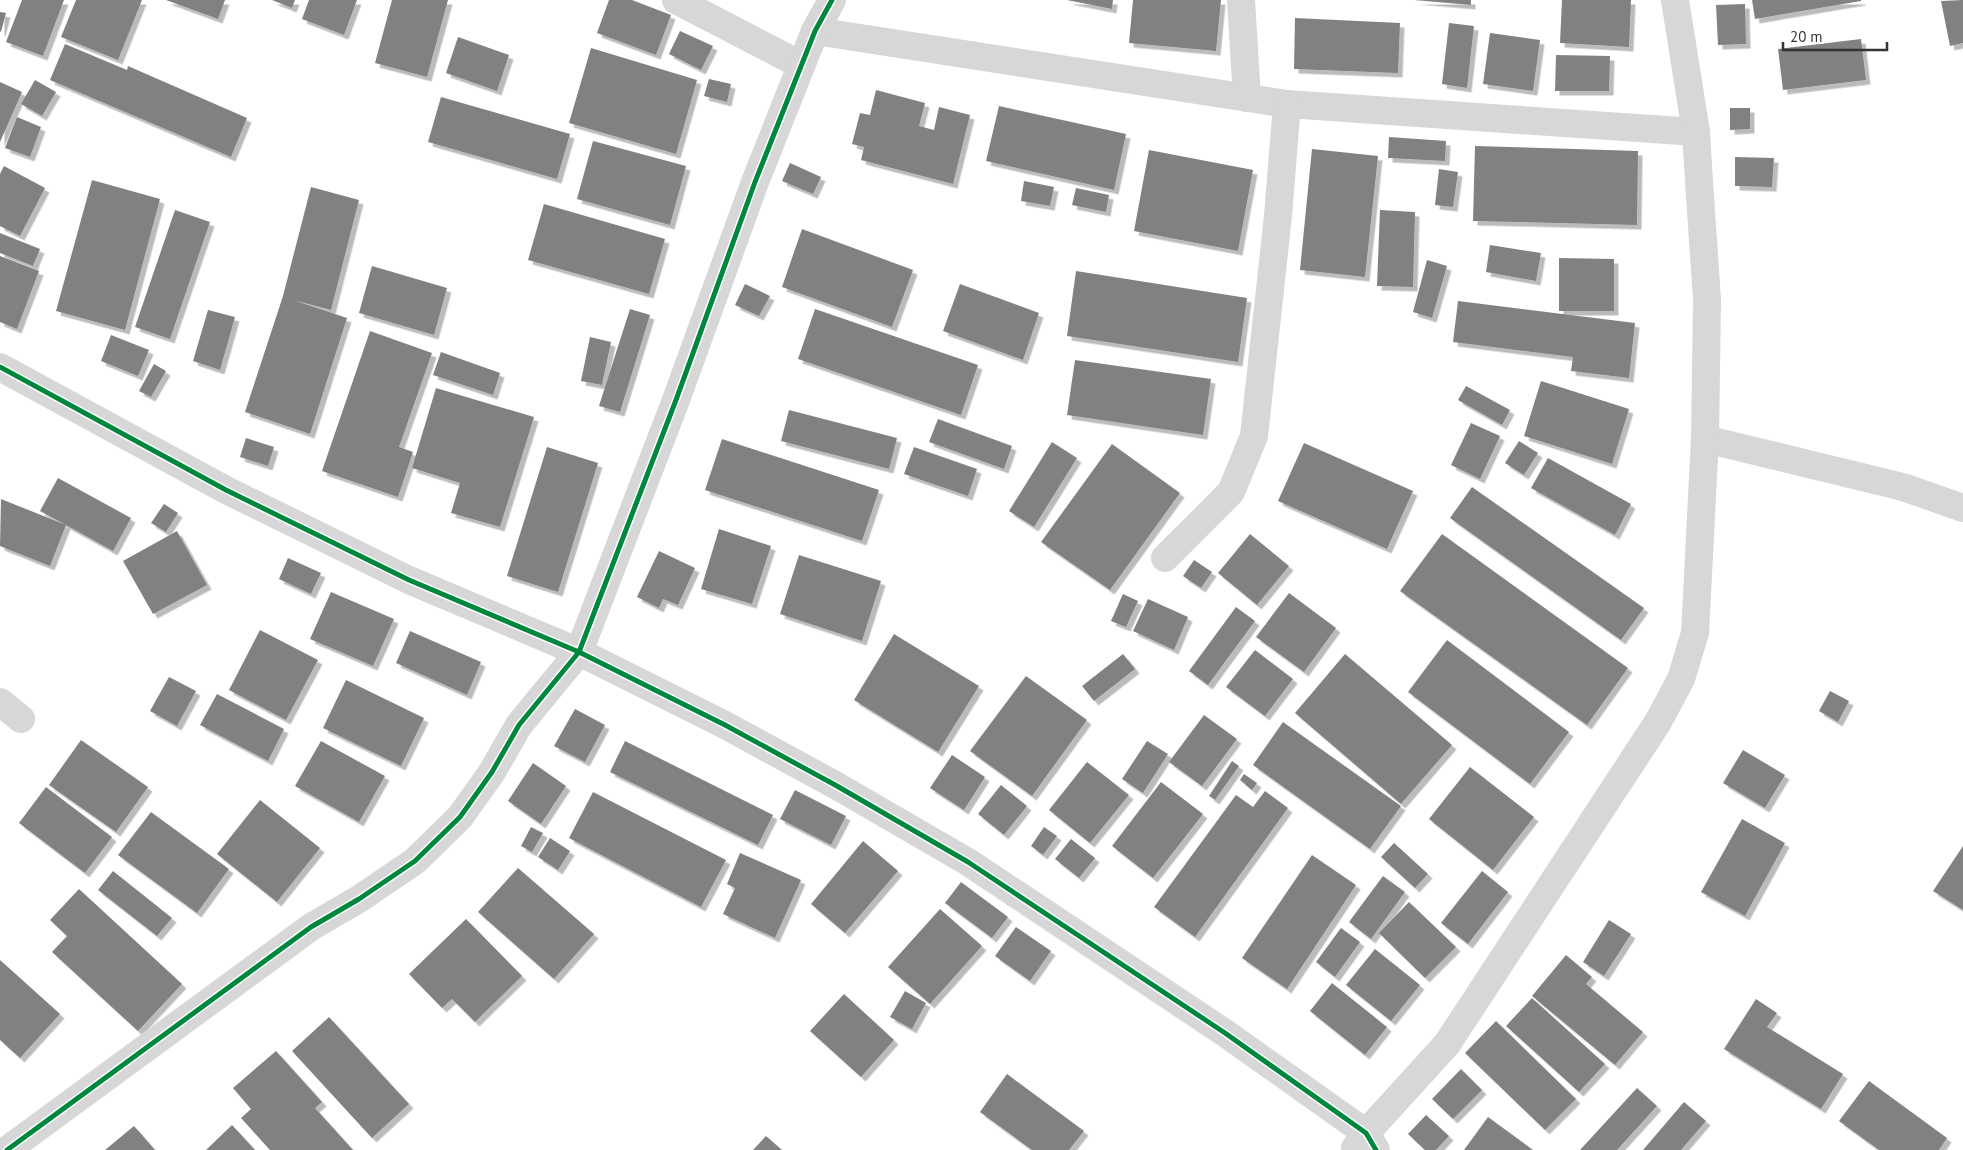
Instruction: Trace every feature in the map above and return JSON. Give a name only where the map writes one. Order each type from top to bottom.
[{"type":"street","points":[[676,0],[801,65]]},
{"type":"street","points":[[7,1150],[311,926],[359,899],[415,861],[460,817],[492,772],[519,725],[578,652],[676,400],[755,182],[815,31],[832,0]]},
{"type":"street","points":[[1241,0],[1247,98]]},
{"type":"street","points":[[0,367],[261,507],[409,580],[578,652],[725,725],[837,786],[968,862],[1216,1028],[1365,1144],[1447,1044],[1658,722],[1681,679],[1695,633],[1705,438],[1707,300],[1696,132],[1675,0]]},
{"type":"street","points":[[815,31],[1287,104],[1696,132]]},
{"type":"street","points":[[1164,558],[1231,492],[1254,436],[1278,216],[1287,104]]},
{"type":"street","points":[[1705,438],[1903,487],[1963,508]]},
{"type":"street","points":[[0,702],[21,719]]},
{"type":"building","points":[[22,0],[64,0],[43,56],[6,42]]},
{"type":"building","points":[[76,0],[142,0],[118,60],[61,37]]},
{"type":"building","points":[[166,0],[225,0],[218,19]]},
{"type":"building","points":[[272,0],[295,0],[292,8]]},
{"type":"building","points":[[309,0],[357,0],[344,35],[302,19]]},
{"type":"building","points":[[392,0],[448,0],[427,77],[375,63]]},
{"type":"building","points":[[609,0],[632,0],[671,15],[656,55],[597,33]]},
{"type":"building","points":[[1067,0],[1113,0],[1112,9]]},
{"type":"building","points":[[1133,0],[1221,0],[1216,51],[1129,43]]},
{"type":"building","points":[[1414,0],[1471,0],[1471,5]]},
{"type":"building","points":[[1562,0],[1631,0],[1629,47],[1560,43]]},
{"type":"building","points":[[1752,0],[1861,0],[1861,1],[1755,19]]},
{"type":"building","points":[[1963,0],[1963,43],[1950,46],[1941,1]]},
{"type":"building","points":[[1745,4],[1746,44],[1718,45],[1716,5]]},
{"type":"building","points":[[0,12],[6,13],[1,32],[0,31]]},
{"type":"building","points":[[1295,18],[1400,23],[1398,73],[1294,69]]},
{"type":"building","points":[[1449,23],[1474,26],[1467,88],[1442,84]]},
{"type":"building","points":[[680,31],[713,46],[701,70],[669,54]]},
{"type":"building","points":[[1490,33],[1540,40],[1533,91],[1483,84]]},
{"type":"building","points":[[458,37],[509,55],[497,91],[446,73]]},
{"type":"building","points":[[1861,39],[1866,80],[1783,90],[1778,49]]},
{"type":"building","points":[[65,44],[127,70],[128,66],[247,118],[231,157],[50,80]]},
{"type":"building","points":[[591,48],[697,80],[676,154],[569,123]]},
{"type":"building","points":[[1556,55],[1610,56],[1609,91],[1555,91]]},
{"type":"building","points":[[709,79],[731,84],[727,102],[704,96]]},
{"type":"building","points":[[35,80],[56,92],[42,116],[21,104]]},
{"type":"building","points":[[0,82],[22,92],[0,142]]},
{"type":"building","points":[[876,90],[925,103],[919,126],[934,130],[939,107],[970,115],[953,184],[861,160],[864,147],[852,144],[860,113],[870,115]]},
{"type":"building","points":[[441,97],[570,134],[557,179],[428,142]]},
{"type":"building","points":[[999,106],[1126,134],[1114,190],[986,161]]},
{"type":"building","points":[[1730,108],[1750,108],[1750,129],[1730,130]]},
{"type":"building","points":[[17,117],[41,127],[30,157],[5,148]]},
{"type":"building","points":[[1389,137],[1446,141],[1445,161],[1388,158]]},
{"type":"building","points":[[593,141],[686,166],[670,225],[577,199]]},
{"type":"building","points":[[1475,146],[1638,151],[1637,225],[1473,221]]},
{"type":"building","points":[[1312,149],[1378,156],[1365,277],[1300,270]]},
{"type":"building","points":[[1149,150],[1253,170],[1238,251],[1134,231]]},
{"type":"building","points":[[1735,157],[1774,158],[1772,187],[1735,186]]},
{"type":"building","points":[[790,163],[821,177],[813,194],[782,181]]},
{"type":"building","points":[[4,166],[45,188],[20,236],[0,226],[0,174]]},
{"type":"building","points":[[1439,169],[1458,172],[1453,207],[1435,205]]},
{"type":"building","points":[[92,180],[160,199],[125,330],[56,311]]},
{"type":"building","points":[[1024,181],[1054,187],[1050,206],[1021,201]]},
{"type":"building","points":[[311,187],[359,200],[331,310],[293,300],[347,318],[310,434],[245,412],[283,296]]},
{"type":"building","points":[[1076,188],[1109,195],[1106,212],[1072,205]]},
{"type":"building","points":[[544,204],[665,239],[649,294],[528,260]]},
{"type":"building","points":[[175,210],[210,222],[170,339],[135,327]]},
{"type":"building","points":[[1380,210],[1415,212],[1413,287],[1377,286]]},
{"type":"building","points":[[802,229],[913,270],[892,327],[782,287]]},
{"type":"building","points":[[0,233],[40,249],[33,266],[0,253]]},
{"type":"building","points":[[1490,245],[1541,253],[1536,281],[1486,272]]},
{"type":"building","points":[[0,256],[39,271],[17,329],[0,322]]},
{"type":"building","points":[[1559,258],[1614,259],[1614,311],[1559,311]]},
{"type":"building","points":[[1427,260],[1447,266],[1432,318],[1413,312]]},
{"type":"building","points":[[372,266],[447,288],[434,335],[359,313]]},
{"type":"building","points":[[1076,271],[1247,298],[1238,362],[1067,336]]},
{"type":"building","points":[[745,284],[770,296],[759,316],[735,305]]},
{"type":"building","points":[[960,284],[1039,313],[1023,360],[943,331]]},
{"type":"building","points":[[1458,301],[1635,323],[1629,378],[1571,371],[1573,357],[1453,342]]},
{"type":"building","points":[[630,309],[650,315],[620,412],[599,406]]},
{"type":"building","points":[[815,309],[978,365],[961,415],[798,359]]},
{"type":"building","points":[[208,310],[235,317],[220,370],[193,361]]},
{"type":"building","points":[[370,331],[432,353],[399,447],[413,452],[398,497],[322,471]]},
{"type":"building","points":[[111,335],[149,350],[138,376],[101,361]]},
{"type":"building","points":[[590,337],[611,342],[602,385],[581,381]]},
{"type":"building","points":[[441,352],[500,373],[493,395],[433,375]]},
{"type":"building","points":[[1075,360],[1211,379],[1203,435],[1067,415]]},
{"type":"building","points":[[154,364],[166,371],[151,397],[139,391]]},
{"type":"building","points":[[1541,381],[1629,409],[1612,464],[1524,436]]},
{"type":"building","points":[[1466,386],[1510,410],[1502,425],[1458,400]]},
{"type":"building","points":[[436,388],[534,417],[500,527],[451,513],[460,483],[412,468]]},
{"type":"building","points":[[789,410],[897,438],[889,469],[781,441]]},
{"type":"building","points":[[938,419],[1012,446],[1004,469],[929,442]]},
{"type":"building","points":[[1471,423],[1500,436],[1480,479],[1451,465]]},
{"type":"building","points":[[246,438],[274,447],[268,466],[240,457]]},
{"type":"building","points":[[722,439],[879,490],[862,541],[705,490]]},
{"type":"building","points":[[1519,441],[1538,453],[1524,475],[1505,463]]},
{"type":"building","points":[[1052,442],[1077,458],[1034,527],[1009,511]]},
{"type":"building","points":[[1304,443],[1413,491],[1387,549],[1278,501]]},
{"type":"building","points":[[1112,444],[1180,493],[1110,590],[1041,542]]},
{"type":"building","points":[[547,447],[598,463],[558,592],[507,576]]},
{"type":"building","points":[[914,447],[977,469],[968,496],[904,474]]},
{"type":"building","points":[[1548,458],[1631,504],[1615,535],[1531,488]]},
{"type":"building","points":[[58,478],[131,518],[113,551],[40,511]]},
{"type":"building","points":[[1472,487],[1644,608],[1621,640],[1450,518]]},
{"type":"building","points":[[1,499],[66,525],[50,566],[0,546]]},
{"type":"building","points":[[164,504],[178,513],[166,532],[151,523]]},
{"type":"building","points":[[719,529],[771,546],[752,604],[701,589]]},
{"type":"building","points":[[177,531],[207,585],[153,614],[123,561]]},
{"type":"building","points":[[1250,534],[1289,566],[1257,605],[1218,573]]},
{"type":"building","points":[[1442,534],[1628,668],[1587,725],[1400,591]]},
{"type":"building","points":[[659,551],[695,568],[678,605],[663,599],[659,608],[637,597]]},
{"type":"building","points":[[799,555],[881,581],[862,641],[780,614]]},
{"type":"building","points":[[288,558],[321,573],[311,594],[279,579]]},
{"type":"building","points":[[1194,560],[1212,572],[1201,588],[1183,576]]},
{"type":"building","points":[[331,592],[394,619],[373,666],[310,639]]},
{"type":"building","points":[[1289,593],[1336,628],[1304,672],[1256,637]]},
{"type":"building","points":[[1123,594],[1138,601],[1126,627],[1111,621]]},
{"type":"building","points":[[1148,599],[1188,617],[1174,650],[1133,631]]},
{"type":"building","points":[[1236,607],[1255,621],[1208,685],[1189,671]]},
{"type":"building","points":[[260,630],[318,660],[286,720],[229,690]]},
{"type":"building","points":[[410,631],[481,662],[467,695],[396,663]]},
{"type":"building","points":[[894,634],[979,686],[938,752],[854,700]]},
{"type":"building","points":[[1447,640],[1569,732],[1530,784],[1408,692]]},
{"type":"building","points":[[1255,650],[1293,679],[1265,716],[1226,687]]},
{"type":"building","points":[[1123,654],[1135,669],[1094,701],[1082,686]]},
{"type":"building","points":[[1345,654],[1452,745],[1401,804],[1295,713]]},
{"type":"building","points":[[1026,676],[1087,720],[1032,796],[970,751]]},
{"type":"building","points":[[169,677],[196,691],[177,726],[150,711]]},
{"type":"building","points":[[346,680],[424,718],[401,766],[323,728]]},
{"type":"building","points":[[1830,691],[1849,701],[1838,722],[1819,711]]},
{"type":"building","points":[[217,694],[284,729],[268,761],[200,725]]},
{"type":"building","points":[[575,709],[605,725],[585,762],[554,746]]},
{"type":"building","points":[[1204,715],[1237,739],[1202,786],[1169,762]]},
{"type":"building","points":[[1283,722],[1401,806],[1370,849],[1253,765]]},
{"type":"building","points":[[81,740],[148,787],[116,832],[49,785]]},
{"type":"building","points":[[321,741],[385,776],[359,822],[295,786]]},
{"type":"building","points":[[625,741],[773,815],[758,845],[610,772]]},
{"type":"building","points":[[1147,741],[1168,754],[1143,793],[1122,779]]},
{"type":"building","points":[[1743,750],[1785,775],[1765,808],[1723,783]]},
{"type":"building","points":[[952,755],[985,777],[964,810],[930,788]]},
{"type":"building","points":[[1232,761],[1239,766],[1215,800],[1209,796]]},
{"type":"building","points":[[1087,762],[1129,795],[1090,843],[1049,810]]},
{"type":"building","points":[[533,763],[566,786],[541,824],[508,801]]},
{"type":"building","points":[[1470,767],[1534,817],[1493,870],[1429,819]]},
{"type":"building","points":[[1244,774],[1257,783],[1252,790],[1240,780]]},
{"type":"building","points":[[1161,782],[1203,814],[1153,878],[1112,846]]},
{"type":"building","points":[[1001,785],[1027,806],[1004,835],[978,814]]},
{"type":"building","points":[[46,787],[112,837],[85,873],[19,823]]},
{"type":"building","points":[[795,790],[846,816],[831,845],[780,819]]},
{"type":"building","points":[[1265,791],[1288,808],[1195,937],[1154,907],[1236,795],[1253,807]]},
{"type":"building","points":[[593,792],[726,860],[701,907],[569,838]]},
{"type":"building","points":[[260,800],[320,848],[277,902],[217,854]]},
{"type":"building","points":[[151,812],[229,869],[197,913],[118,855]]},
{"type":"building","points":[[1742,819],[1785,843],[1745,916],[1701,892]]},
{"type":"building","points":[[531,827],[543,833],[532,852],[521,846]]},
{"type":"building","points":[[1044,827],[1057,836],[1043,855],[1031,846]]},
{"type":"building","points":[[550,838],[570,851],[558,870],[538,857]]},
{"type":"building","points":[[1071,839],[1095,858],[1079,878],[1055,859]]},
{"type":"building","points":[[863,841],[898,871],[845,933],[811,904]]},
{"type":"building","points":[[1394,843],[1428,874],[1415,888],[1381,857]]},
{"type":"building","points":[[1963,846],[1963,910],[1933,891]]},
{"type":"building","points":[[740,853],[801,880],[775,938],[723,914],[735,888],[727,884]]},
{"type":"building","points":[[1312,855],[1356,885],[1287,989],[1242,958]]},
{"type":"building","points":[[518,868],[594,934],[554,979],[478,912]]},
{"type":"building","points":[[113,871],[172,918],[157,936],[98,890]]},
{"type":"building","points":[[1482,871],[1508,892],[1468,944],[1441,923]]},
{"type":"building","points":[[1383,876],[1405,892],[1371,939],[1349,922]]},
{"type":"building","points":[[961,882],[1008,917],[992,938],[945,903]]},
{"type":"building","points":[[79,889],[182,984],[138,1031],[52,952],[67,936],[50,920]]},
{"type":"building","points":[[1409,902],[1456,947],[1425,978],[1379,933]]},
{"type":"building","points":[[940,909],[982,946],[930,1004],[888,967]]},
{"type":"building","points":[[466,919],[522,976],[475,1022],[452,999],[442,1008],[409,974]]},
{"type":"building","points":[[1609,920],[1631,934],[1604,976],[1583,962]]},
{"type":"building","points":[[1016,927],[1051,951],[1030,981],[995,956]]},
{"type":"building","points":[[1341,928],[1360,942],[1335,977],[1316,962]]},
{"type":"building","points":[[1375,949],[1420,985],[1391,1021],[1346,985]]},
{"type":"building","points":[[1566,955],[1592,977],[1586,984],[1643,1032],[1615,1065],[1532,996]]},
{"type":"building","points":[[0,960],[60,1014],[20,1058],[0,1040]]},
{"type":"building","points":[[1332,983],[1387,1027],[1365,1055],[1310,1011]]},
{"type":"building","points":[[905,991],[926,1003],[912,1029],[890,1017]]},
{"type":"building","points":[[844,994],[894,1040],[861,1077],[810,1031]]},
{"type":"building","points":[[1532,998],[1605,1064],[1579,1092],[1506,1026]]},
{"type":"building","points":[[1756,999],[1777,1013],[1767,1027],[1843,1074],[1821,1109],[1724,1049]]},
{"type":"building","points":[[329,1017],[409,1104],[372,1138],[292,1051]]},
{"type":"building","points":[[1496,1021],[1576,1099],[1545,1130],[1465,1053]]},
{"type":"building","points":[[276,1051],[322,1102],[315,1108],[353,1150],[270,1150],[241,1118],[251,1109],[233,1088]]},
{"type":"building","points":[[1461,1069],[1482,1090],[1453,1119],[1432,1099]]},
{"type":"building","points":[[1007,1074],[1084,1131],[1069,1150],[1032,1150],[980,1112]]},
{"type":"building","points":[[1869,1081],[1947,1138],[1939,1150],[1879,1150],[1839,1121]]},
{"type":"building","points":[[1637,1088],[1657,1106],[1617,1150],[1580,1150]]},
{"type":"building","points":[[1684,1102],[1706,1121],[1681,1150],[1643,1150]]},
{"type":"building","points":[[1426,1115],[1449,1136],[1436,1150],[1425,1150],[1408,1134]]},
{"type":"building","points":[[1488,1117],[1533,1150],[1464,1150]]},
{"type":"building","points":[[232,1125],[255,1150],[206,1150]]},
{"type":"building","points":[[134,1126],[155,1150],[105,1150]]},
{"type":"building","points":[[766,1136],[782,1150],[753,1150]]},
{"type":"cycle path","points":[[7,1150],[311,927],[359,899],[415,861],[460,817],[492,772],[519,725],[579,652],[676,400],[755,182],[815,31],[832,0]]},
{"type":"cycle path","points":[[0,367],[226,490],[409,580],[579,652],[725,725],[837,786],[968,862],[1225,1033],[1366,1133],[1376,1150]]}]
